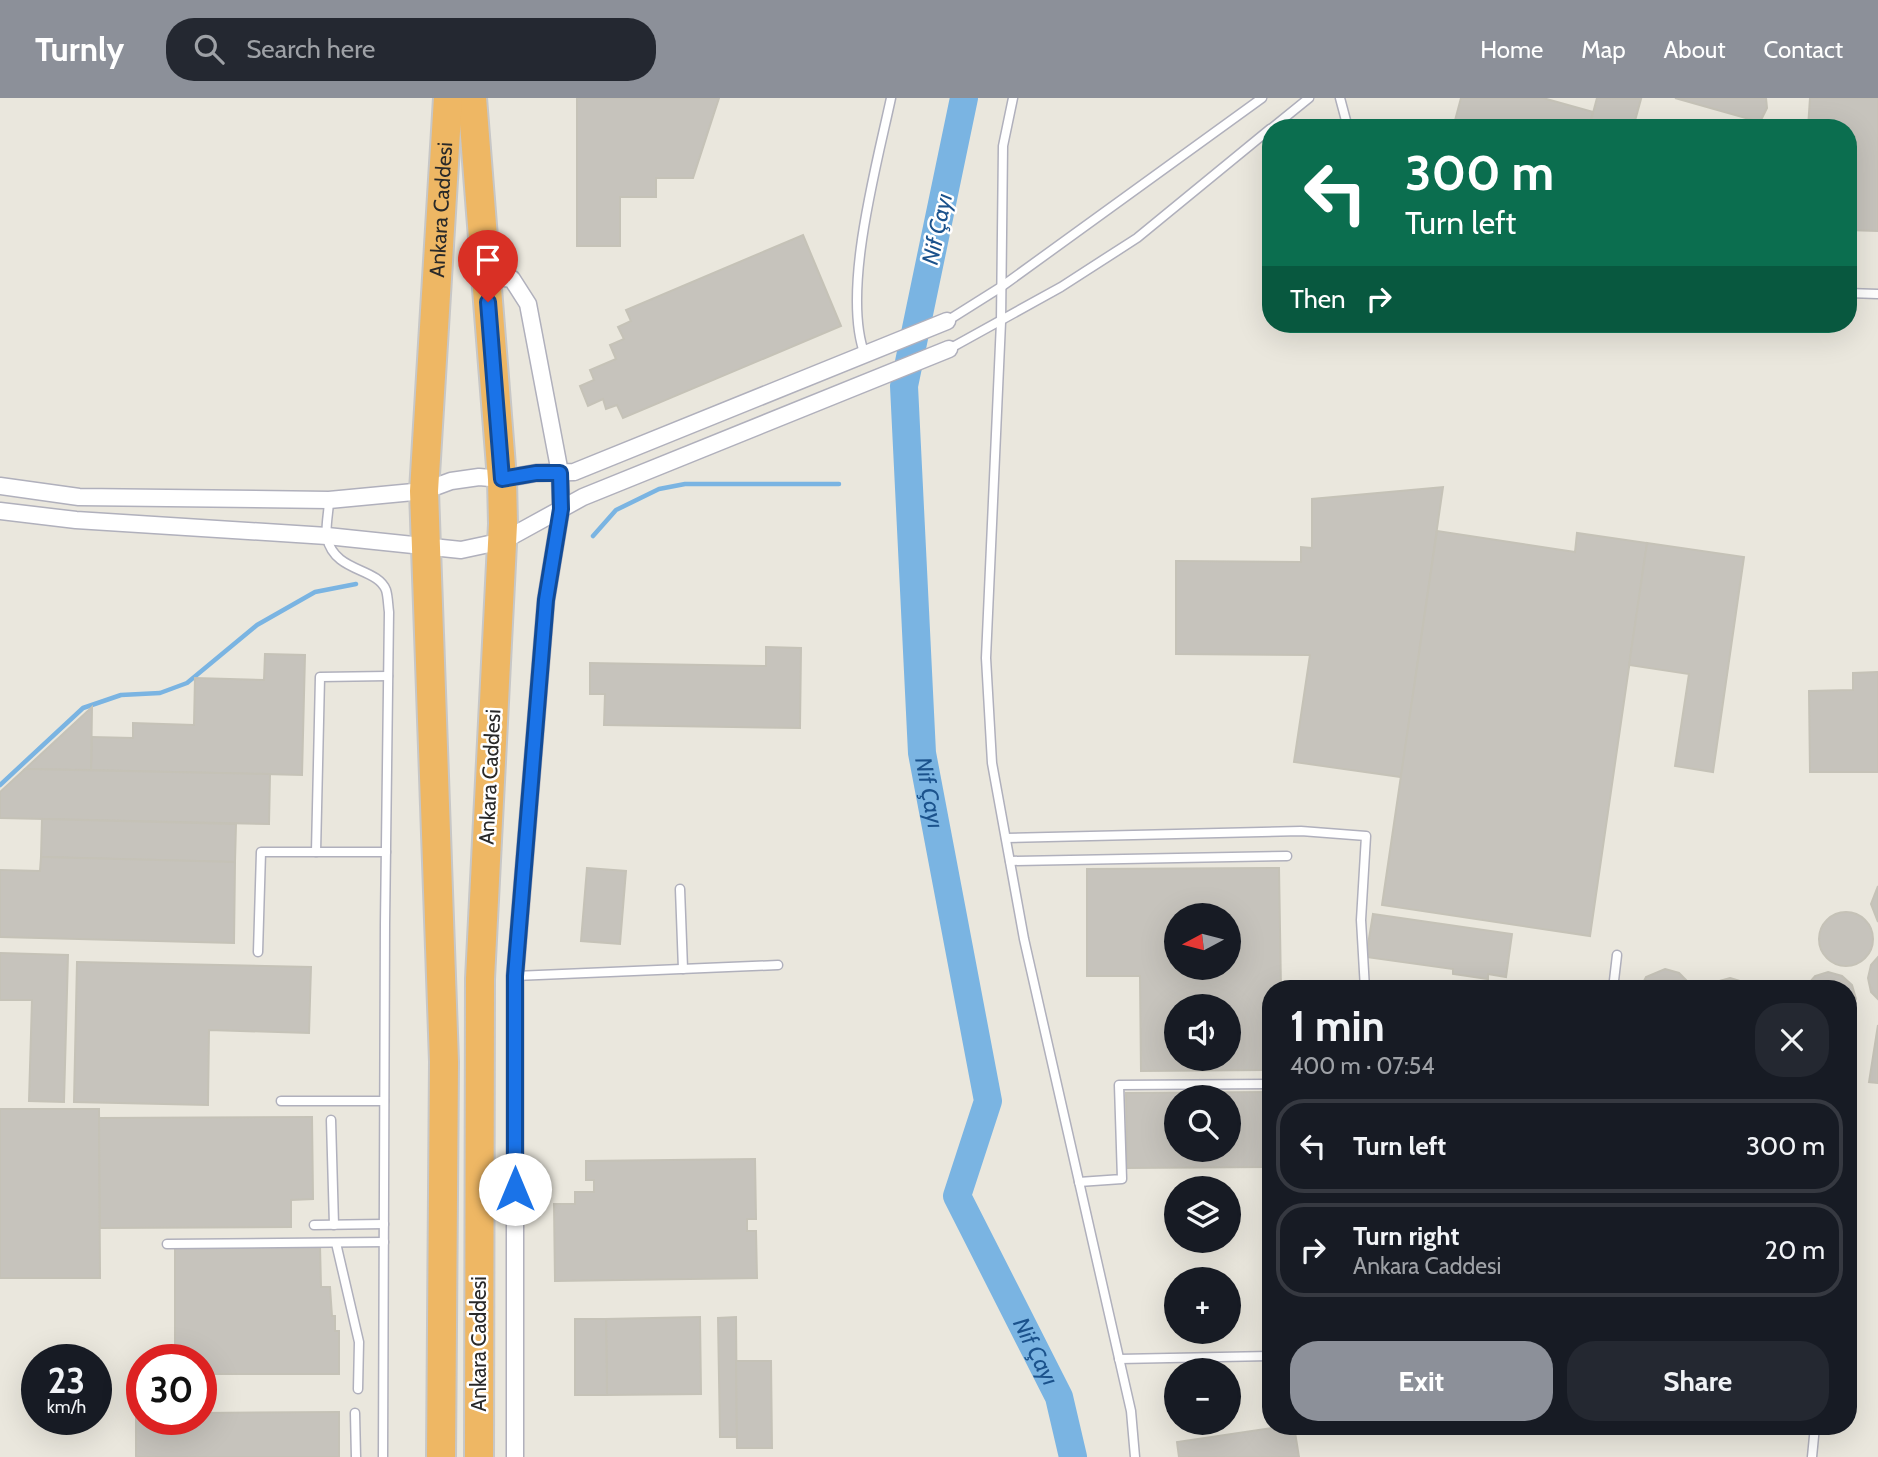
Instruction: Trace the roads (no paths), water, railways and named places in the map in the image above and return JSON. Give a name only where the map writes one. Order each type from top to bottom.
[{"type":"highway","name":"Ankara Caddesi","points":[[441,1457],[444,1062],[424,491],[448,98]]},
{"type":"highway","name":"Ankara Caddesi","points":[[472,98],[502,479],[503,541],[480,979],[479,1457]]},
{"type":"street","points":[[486,276],[512,279],[528,304],[560,473],[561,509],[546,600],[515,976],[515,1457]]},
{"type":"street","points":[[0,486],[79,497],[330,500],[424,491],[452,481],[479,477],[502,479],[536,473],[574,472],[947,321]]},
{"type":"street","points":[[0,511],[76,520],[327,536],[461,550],[503,541],[583,497],[949,349]]},
{"type":"street","points":[[865,355],[874,379]]},
{"type":"lane","points":[[865,355],[859,340],[856,311],[860,263],[891,98]]},
{"type":"lane","points":[[1013,98],[1003,146],[1001,322],[986,658],[992,763],[1024,939],[1130,1411],[1135,1457]]},
{"type":"lane","points":[[947,321],[1001,287],[1262,98]]},
{"type":"lane","points":[[1282,119],[1309,98]]},
{"type":"lane","points":[[1340,98],[1346,119]]},
{"type":"lane","points":[[949,349],[1001,322],[1137,237],[1262,135]]},
{"type":"lane","points":[[1857,293],[1878,294]]},
{"type":"lane","points":[[330,500],[327,536],[334,554],[354,569],[375,578],[385,588],[389,612],[383,1457]]},
{"type":"lane","points":[[316,852],[320,677],[388,676]]},
{"type":"lane","points":[[1006,838],[1301,831],[1366,836],[1361,920],[1364,980]]},
{"type":"lane","points":[[258,952],[261,852],[386,852]]},
{"type":"lane","points":[[1010,861],[1287,856]]},
{"type":"lane","points":[[681,889],[683,969]]},
{"type":"lane","points":[[1614,980],[1617,955]]},
{"type":"lane","points":[[515,976],[778,965]]},
{"type":"lane","points":[[1079,1182],[1122,1179],[1119,1085],[1262,1084]]},
{"type":"lane","points":[[281,1101],[384,1101]]},
{"type":"lane","points":[[331,1121],[334,1225]]},
{"type":"lane","points":[[314,1225],[384,1224]]},
{"type":"lane","points":[[167,1244],[384,1242]]},
{"type":"lane","points":[[336,1243],[359,1342],[358,1389]]},
{"type":"lane","points":[[1119,1359],[1262,1356]]},
{"type":"lane","points":[[355,1413],[356,1457]]},
{"type":"lane","points":[[1812,1457],[1814,1435]]},
{"type":"waterway","name":"Nif Çayı","points":[[964,98],[904,386],[922,753],[988,1101],[957,1196],[1059,1397],[1073,1457]]},
{"type":"waterway","points":[[593,536],[616,510],[659,489],[685,484],[839,484]]},
{"type":"waterway","points":[[0,785],[83,708],[121,695],[160,693],[187,683],[257,625],[315,592],[356,584]]}]
